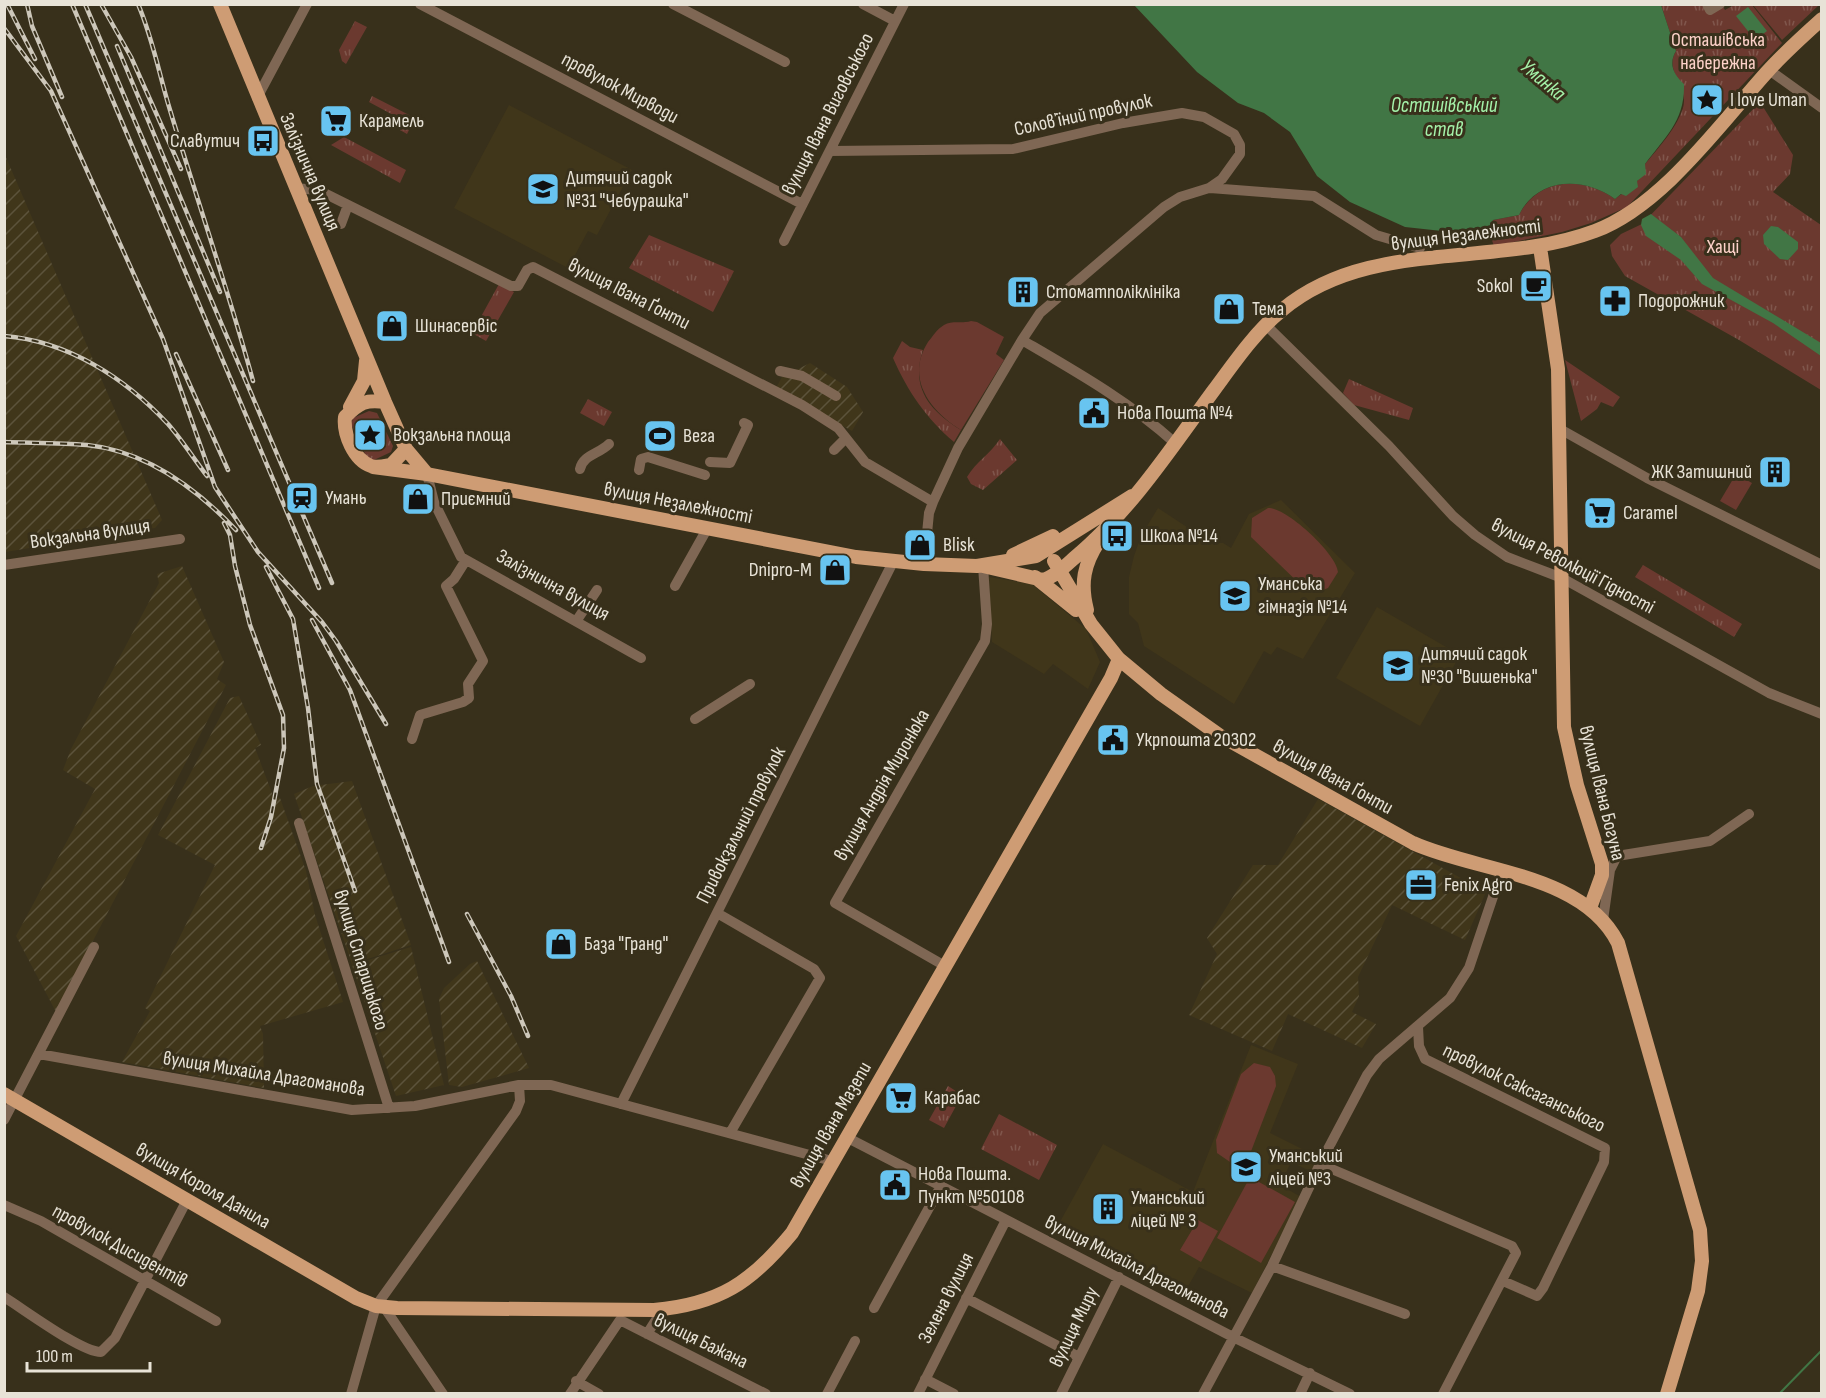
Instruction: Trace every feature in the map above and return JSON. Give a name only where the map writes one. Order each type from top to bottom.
[{"type":"main road","name":"Залізнична вулиця","points":[[220,4],[257,98],[385,402]]},
{"type":"main road","name":"вулиця Незалежності","points":[[1055,569],[1105,531],[1266,325],[1308,290],[1348,273],[1405,262],[1540,247],[1595,231],[1621,219],[1646,201],[1703,145],[1769,70],[1821,20]]},
{"type":"main road","name":"вулиця Івана Богуна","points":[[1540,247],[1558,369],[1564,727],[1577,785],[1602,870],[1590,908]]},
{"type":"main road","points":[[366,355],[364,381],[345,417],[345,432],[358,458],[373,467],[426,474]]},
{"type":"main road","points":[[345,417],[359,403],[371,400],[385,402],[406,449],[391,465],[373,467]]},
{"type":"main road","name":"Залізнична вулиця","points":[[406,449],[426,474]]},
{"type":"main road","name":"вулиця Незалежності","points":[[426,474],[707,529],[893,562],[983,566],[1036,578]]},
{"type":"main road","name":"вулиця Незалежності","points":[[983,566],[1036,556],[1138,491]]},
{"type":"main road","name":"вулиця Незалежності","points":[[983,566],[1087,522]]},
{"type":"main road","name":"вулиця Івана Ґонти","points":[[1091,624],[1083,595],[1083,573],[1105,531]]},
{"type":"main road","points":[[1046,555],[1055,569],[1043,580],[1036,578],[1030,566],[1036,556],[1046,555]]},
{"type":"main road","name":"вулиця Івана Ґонти","points":[[1055,569],[1091,624],[1119,660],[1193,719],[1371,821],[1429,851],[1502,870],[1566,895],[1590,908]]},
{"type":"main road","name":"вулиця Івана Ґонти","points":[[1036,578],[1091,624]]},
{"type":"main road","name":"вулиця Івана Мазепи","points":[[380,1306],[663,1309],[686,1307],[718,1297],[750,1278],[770,1260],[792,1233],[1112,678],[1119,660]]},
{"type":"main road","points":[[1590,908],[1603,920],[1618,944],[1701,1230],[1702,1261],[1698,1292],[1667,1394]]},
{"type":"main road","name":"вулиця Короля Данила","points":[[10,1096],[356,1298],[380,1306]]},
{"type":"street","points":[[257,98],[307,4]]},
{"type":"street","name":"провулок Мирводи","points":[[420,4],[802,204]]},
{"type":"street","points":[[673,4],[785,62]]},
{"type":"street","points":[[863,4],[896,21]]},
{"type":"street","name":"вулиця Івана Виговського","points":[[784,241],[904,4]]},
{"type":"street","points":[[1707,4],[1710,10],[1720,4]]},
{"type":"street","points":[[1769,70],[1821,108]]},
{"type":"street","name":"Соловʼїний провулок","points":[[830,151],[1013,149],[1142,119],[1193,114],[1224,127],[1234,134],[1240,145],[1238,158],[1233,166],[1219,182],[1209,188]]},
{"type":"street","name":"вулиця Івана Ґонти","points":[[295,188],[318,190],[511,286],[518,286],[527,270],[533,267],[802,405],[828,421],[865,462],[933,502]]},
{"type":"street","points":[[924,564],[929,513],[933,502],[958,448],[1022,340],[1041,313],[1164,207],[1180,197],[1209,188],[1314,196],[1376,235],[1420,248]]},
{"type":"street","points":[[341,224],[348,205]]},
{"type":"street","name":"вулиця Революції Гідності","points":[[1266,325],[1389,446],[1453,516],[1475,535],[1507,557],[1562,578],[1769,693],[1821,714]]},
{"type":"street","points":[[1022,340],[1102,388],[1157,432],[1175,443]]},
{"type":"street","points":[[780,371],[802,376],[836,396]]},
{"type":"street","points":[[710,462],[730,463],[748,425],[744,423]]},
{"type":"street","points":[[1560,429],[1647,478],[1821,565]]},
{"type":"street","points":[[834,450],[845,439]]},
{"type":"street","points":[[580,469],[589,455],[600,453],[609,444]]},
{"type":"street","points":[[639,470],[640,459],[648,457],[705,475]]},
{"type":"street","name":"Залізнична вулиця","points":[[426,474],[434,502],[456,550],[466,560],[577,620],[640,658]]},
{"type":"street","points":[[675,586],[707,529]]},
{"type":"street","name":"Вокзальна вулиця","points":[[4,565],[180,539]]},
{"type":"street","points":[[412,739],[420,715],[463,702],[469,698],[468,684],[483,662],[446,585],[454,579],[466,560]]},
{"type":"street","name":"Привокзальний провулок","points":[[621,1104],[893,562]]},
{"type":"street","name":"вулиця Андрія Миронюка","points":[[945,966],[835,903],[985,641],[987,624],[983,566]]},
{"type":"street","points":[[577,620],[597,590]]},
{"type":"street","points":[[695,719],[750,684]]},
{"type":"street","points":[[1603,920],[1610,870],[1617,856],[1710,841],[1749,814]]},
{"type":"street","name":"вулиця Старицького","points":[[299,823],[389,1108]]},
{"type":"street","points":[[1203,1394],[1272,1266],[1320,1164],[1367,1075],[1379,1059],[1450,998],[1465,974],[1502,870]]},
{"type":"street","points":[[717,913],[814,969],[820,978],[730,1133]]},
{"type":"street","points":[[4,1120],[10,1096],[39,1054],[94,947]]},
{"type":"street","name":"провулок Саксаганського","points":[[1418,1027],[1419,1046],[1425,1059],[1605,1148],[1604,1162],[1537,1296],[1503,1281]]},
{"type":"street","name":"вулиця Михайла Драгоманова","points":[[39,1054],[352,1110],[447,1101],[519,1085],[551,1084],[832,1161]]},
{"type":"street","points":[[351,1394],[380,1306],[516,1111],[520,1101],[519,1085]]},
{"type":"street","name":"вулиця Михайла Драгоманова","points":[[846,1137],[1233,1337],[1350,1394]]},
{"type":"street","points":[[1320,1164],[1512,1246],[1516,1252],[1443,1394]]},
{"type":"street","points":[[874,1308],[941,1186]]},
{"type":"street","points":[[4,1297],[76,1342],[94,1352],[101,1352],[115,1338],[187,1200]]},
{"type":"street","name":"провулок Дисидентів","points":[[4,1205],[40,1221],[216,1321]]},
{"type":"street","name":"Зелена вулиця","points":[[918,1394],[1006,1220]]},
{"type":"street","points":[[1272,1266],[1405,1314]]},
{"type":"street","name":"вулиця Миру","points":[[1061,1394],[1119,1277]]},
{"type":"street","points":[[966,1298],[1079,1357]]},
{"type":"street","points":[[380,1306],[443,1394]]},
{"type":"street","points":[[647,1334],[663,1309]]},
{"type":"street","name":"вулиця Бажана","points":[[576,1381],[620,1320],[766,1394]]},
{"type":"street","points":[[827,1394],[855,1341]]},
{"type":"street","points":[[1300,1394],[1310,1373]]},
{"type":"street","points":[[925,1379],[954,1394]]},
{"type":"street","points":[[570,1394],[576,1381],[599,1394]]},
{"type":"shaded area","name":"Дитячий садок №31 \"Чебурашка\"","points":[[509,105],[632,170],[597,235],[588,231],[568,268],[454,208]]},
{"type":"shaded area","points":[[5,155],[162,520],[155,528],[5,552]]},
{"type":"shaded area","points":[[810,363],[847,387],[863,412],[852,431],[776,388],[782,377]]},
{"type":"shaded area","name":"Уманська гімназія №14","points":[[1281,500],[1355,573],[1303,659],[1277,647],[1271,655],[1264,651],[1234,704],[1144,646],[1138,623],[1129,614],[1129,577],[1141,536],[1158,508],[1211,543],[1223,543],[1231,548],[1249,514]]},
{"type":"shaded area","points":[[182,566],[224,662],[217,679],[226,685],[56,1012],[16,936],[95,789],[63,770],[71,749],[159,583],[157,574]]},
{"type":"shaded area","points":[[989,577],[1032,584],[1086,629],[1100,662],[1088,689],[1053,664],[1044,674],[992,642]]},
{"type":"shaded area","name":"Дитячий садок №30 \"Вишенька\"","points":[[1377,607],[1460,655],[1420,726],[1336,678]]},
{"type":"shaded area","points":[[239,696],[261,745],[255,748],[273,796],[280,798],[306,871],[315,915],[343,1002],[260,1026],[263,1034],[264,1088],[122,1062],[150,1011],[145,1008],[215,865],[158,835],[230,698]]},
{"type":"shaded area","points":[[352,781],[411,945],[352,964],[294,794],[313,786]]},
{"type":"shaded area","points":[[1318,799],[1486,892],[1465,940],[1392,905],[1358,977],[1359,996],[1352,1012],[1376,1024],[1362,1048],[1288,1014],[1272,1051],[1189,1015],[1217,954],[1207,938],[1253,865],[1278,865]]},
{"type":"shaded area","points":[[411,947],[444,1085],[396,1096],[352,965]]},
{"type":"shaded area","points":[[477,961],[529,1068],[462,1087],[449,1085],[439,999],[444,988],[470,964]]},
{"type":"shaded area","name":"Уманський ліцей №3","points":[[1251,1045],[1298,1064],[1270,1133],[1320,1158],[1312,1172],[1291,1162],[1280,1185],[1301,1197],[1252,1293],[1199,1267],[1182,1297],[1056,1229],[1103,1144],[1193,1192]]},
{"type":"green space","name":"Осташівська набережна","points":[[1661,5],[1722,5],[1725,10],[1734,5],[1752,5],[1782,43],[1627,207],[1591,223],[1562,232],[1494,246],[1489,232],[1493,220],[1519,215],[1527,202],[1550,187],[1562,184],[1590,186],[1615,199],[1634,184],[1641,175],[1645,164],[1675,125],[1684,100],[1672,64],[1676,51]]},
{"type":"green space","points":[[1753,5],[1819,5],[1782,40]]},
{"type":"green space","points":[[355,21],[367,27],[346,64],[342,61],[339,50]]},
{"type":"green space","points":[[372,96],[415,118],[407,134],[391,125],[395,116],[369,102]]},
{"type":"green space","name":"Хащі","points":[[1760,102],[1793,155],[1790,174],[1773,192],[1821,225],[1821,390],[1739,340],[1625,276],[1612,256],[1610,245],[1621,234],[1642,224]]},
{"type":"green space","points":[[344,137],[406,170],[400,183],[331,145]]},
{"type":"green space","points":[[649,235],[734,271],[713,312],[629,268]]},
{"type":"green space","points":[[499,284],[514,292],[486,341],[472,333]]},
{"type":"green space","points":[[971,321],[1004,337],[996,354],[1004,360],[961,430],[931,403],[920,381],[919,368],[928,342],[939,328],[950,323]]},
{"type":"green space","points":[[902,341],[910,347],[923,350],[919,376],[921,387],[940,415],[961,430],[954,442],[926,414],[899,370],[893,358]]},
{"type":"green space","points":[[1565,360],[1620,397],[1613,407],[1601,402],[1597,409],[1581,421]]},
{"type":"green space","points":[[1349,379],[1413,408],[1409,420],[1354,405],[1343,393]]},
{"type":"green space","points":[[588,399],[612,412],[604,426],[580,413]]},
{"type":"green space","points":[[369,411],[377,413],[393,446],[391,452],[374,460],[367,458],[351,424],[353,418]]},
{"type":"green space","points":[[1000,439],[1017,460],[983,490],[971,484],[967,477]]},
{"type":"green space","points":[[1736,474],[1752,483],[1736,510],[1720,501]]},
{"type":"green space","points":[[1268,508],[1298,523],[1329,554],[1338,572],[1328,588],[1318,592],[1306,590],[1251,537],[1252,518]]},
{"type":"green space","points":[[1643,565],[1742,624],[1734,637],[1635,577]]},
{"type":"green space","points":[[1254,1063],[1270,1067],[1275,1076],[1276,1086],[1250,1154],[1239,1162],[1230,1162],[1217,1153],[1216,1140],[1241,1074]]},
{"type":"green space","points":[[948,1086],[962,1095],[944,1128],[929,1120]]},
{"type":"green space","points":[[999,1114],[1057,1145],[1039,1180],[981,1149]]},
{"type":"green space","points":[[1250,1177],[1295,1202],[1261,1263],[1217,1238]]},
{"type":"green space","points":[[1198,1220],[1218,1231],[1201,1262],[1180,1250]]},
{"type":"water","name":"Осташівський став","points":[[1134,5],[1661,5],[1676,51],[1672,65],[1677,77],[1684,84],[1683,97],[1672,128],[1645,164],[1646,174],[1637,181],[1638,187],[1626,196],[1621,194],[1615,199],[1589,186],[1562,184],[1537,193],[1527,202],[1519,215],[1493,220],[1490,227],[1442,231],[1405,227],[1350,202],[1317,176],[1290,132],[1264,113],[1238,103],[1197,72]]},
{"type":"water","points":[[1748,7],[1767,31],[1755,40],[1736,16]]},
{"type":"water","points":[[1651,214],[1681,237],[1713,278],[1821,343],[1821,356],[1773,323],[1702,284],[1681,260],[1646,236],[1641,225],[1642,219]]},
{"type":"water","points":[[1771,226],[1778,227],[1798,242],[1798,249],[1788,260],[1780,259],[1764,244],[1763,235]]},
{"type":"waterway","points":[[1779,1394],[1822,1350]]},
{"type":"railway","points":[[7,4],[35,59]]},
{"type":"railway","points":[[27,4],[32,26],[62,97]]},
{"type":"railway","points":[[72,4],[319,588]]},
{"type":"railway","points":[[85,4],[332,583]]},
{"type":"railway","points":[[101,4],[131,57],[181,169]]},
{"type":"railway","points":[[138,4],[152,43],[170,110],[253,381]]},
{"type":"railway","points":[[4,28],[51,91],[163,339],[215,487],[258,552],[322,622],[336,641],[386,724]]},
{"type":"railway","points":[[117,46],[220,292]]},
{"type":"railway","points":[[4,336],[51,345],[73,354],[114,377],[168,424],[207,476]]},
{"type":"railway","points":[[176,354],[228,470]]},
{"type":"railway","points":[[4,442],[87,445],[130,455],[169,474],[205,500],[236,530]]},
{"type":"railway","points":[[224,523],[230,535],[235,566],[250,625],[283,715],[284,748],[271,817],[261,848]]},
{"type":"railway","points":[[266,567],[293,619],[308,708],[317,784],[355,891]]},
{"type":"railway","points":[[312,620],[350,690],[449,962]]},
{"type":"railway","points":[[467,914],[511,996],[528,1036]]},
{"type":"place","name":"I love Uman","points":[[1707,100]]},
{"type":"place","name":"Карамель","points":[[336,121]]},
{"type":"place","name":"Славутич","points":[[263,141]]},
{"type":"place","name":"Дитячий садок №31 \"Чебурашка\"","points":[[543,189]]},
{"type":"place","name":"Sokol","points":[[1536,286]]},
{"type":"place","name":"Стоматполіклініка","points":[[1023,292]]},
{"type":"place","name":"Подорожник","points":[[1615,301]]},
{"type":"place","name":"Тема","points":[[1229,309]]},
{"type":"place","name":"Шинасервіс","points":[[392,326]]},
{"type":"place","name":"Нова Пошта №4","points":[[1094,413]]},
{"type":"place","name":"Вокзальна площа","points":[[370,435]]},
{"type":"place","name":"Вега","points":[[660,436]]},
{"type":"place","name":"ЖК Затишний","points":[[1775,472]]},
{"type":"place","name":"Умань","points":[[302,498]]},
{"type":"place","name":"Приємний","points":[[418,499]]},
{"type":"place","name":"Caramel","points":[[1600,513]]},
{"type":"place","name":"Школа №14","points":[[1117,536]]},
{"type":"place","name":"Blisk","points":[[920,545]]},
{"type":"place","name":"Dnipro-M","points":[[835,570]]},
{"type":"place","name":"Уманська гімназія №14","points":[[1235,596]]},
{"type":"place","name":"Дитячий садок №30 \"Вишенька\"","points":[[1398,666]]},
{"type":"place","name":"Укрпошта 20302","points":[[1113,740]]},
{"type":"place","name":"Fenix Agro","points":[[1421,885]]},
{"type":"place","name":"База \"Гранд\"","points":[[561,944]]},
{"type":"place","name":"Карабас","points":[[901,1098]]},
{"type":"place","name":"Уманський ліцей №3","points":[[1246,1167]]},
{"type":"place","name":"Нова Пошта. Пункт №50108","points":[[895,1185]]},
{"type":"place","name":"Уманський ліцей № 3","points":[[1108,1209]]},
{"type":"water label","name":"Уманка","points":[[1543,80]]}]
